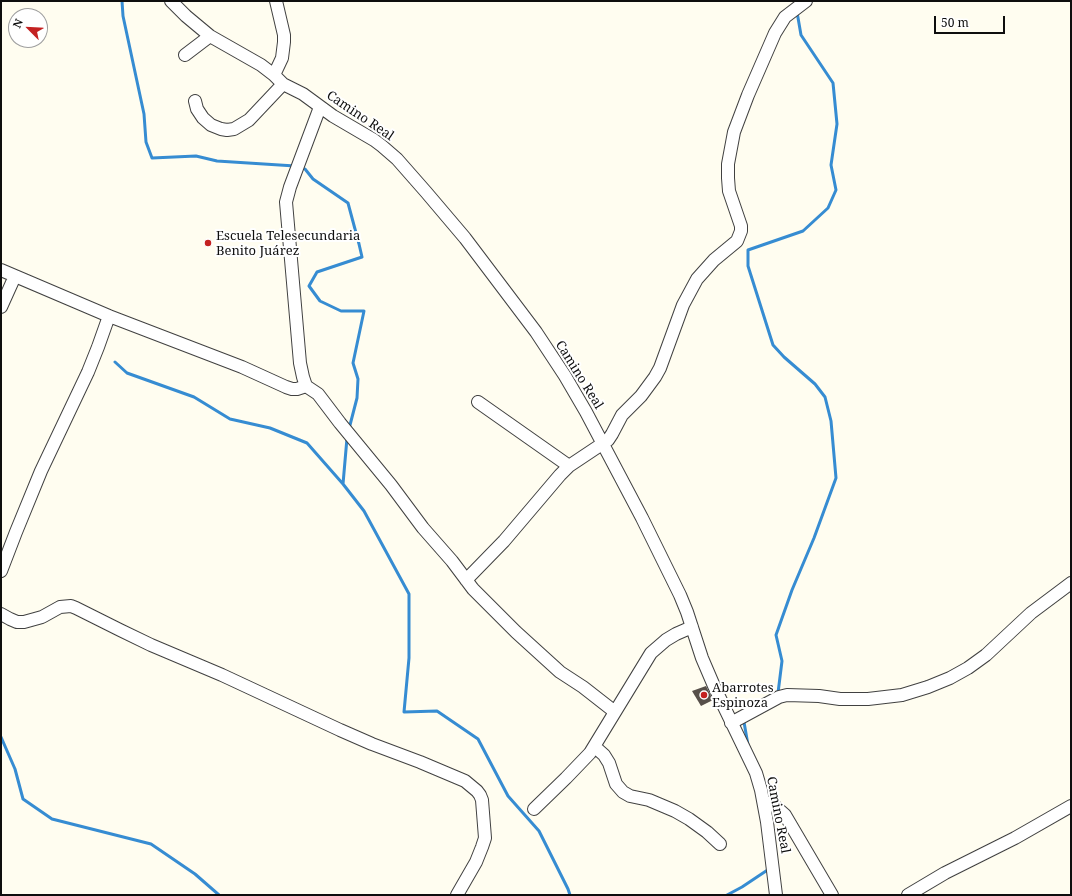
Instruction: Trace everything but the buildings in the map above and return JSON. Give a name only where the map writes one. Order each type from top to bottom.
[{"type":"street","name":"Camino Real","points":[[171,1],[210,36],[260,65],[274,75],[283,84],[303,94],[344,124],[382,146],[397,159],[465,238],[536,332],[565,376],[642,518],[680,595],[702,658],[731,723],[756,773],[764,803],[776,895]]},
{"type":"street","points":[[274,75],[282,58],[284,42],[284,35],[276,1]]},
{"type":"street","points":[[466,580],[504,541],[569,466],[608,440],[622,416],[656,377],[683,306],[697,279],[723,252],[734,245],[740,237],[741,226],[729,191],[728,178],[728,164],[734,132],[748,95],[775,33],[785,18],[806,1]]},
{"type":"street","points":[[185,55],[210,36]]},
{"type":"street","points":[[196,101],[197,109],[203,118],[211,125],[221,129],[234,129],[249,120],[283,84]]},
{"type":"street","points":[[320,107],[290,187],[286,202],[300,363],[306,386],[318,394],[473,589],[516,632],[560,672],[583,687],[615,712]]},
{"type":"street","points":[[1,270],[109,316],[242,367],[286,387],[297,389],[306,386]]},
{"type":"street","points":[[1,307],[15,276]]},
{"type":"street","points":[[1,571],[41,471],[88,372],[109,316]]},
{"type":"street","points":[[478,402],[569,466]]},
{"type":"street","points":[[731,723],[779,697],[787,695],[819,696],[840,699],[868,699],[902,695],[950,678],[968,668],[986,655],[1031,613],[1071,583]]},
{"type":"street","points":[[1,614],[18,622],[24,622],[42,617],[60,607],[71,606],[126,633],[222,675],[340,730],[465,781],[477,791],[482,800],[485,838],[476,862],[457,895]]},
{"type":"street","points":[[534,809],[584,761],[595,747],[651,653],[666,640],[692,627]]},
{"type":"street","points":[[595,747],[604,755],[609,763],[616,784],[623,792],[630,796],[648,800],[675,811],[707,832],[720,844]]},
{"type":"street","points":[[764,803],[769,803],[785,815],[832,895]]},
{"type":"street","points":[[908,895],[945,873],[1015,838],[1071,806]]},
{"type":"waterway","points":[[122,1],[123,16],[144,114],[146,142],[152,158],[196,156],[217,161],[295,166]]},
{"type":"waterway","points":[[778,693],[782,661],[776,635],[836,478],[831,421],[825,397],[815,384],[784,357],[773,345],[748,266],[748,250],[803,231],[828,208],[836,190],[831,165],[837,124],[833,83],[801,35],[797,12]]},
{"type":"waterway","points":[[305,169],[313,179],[348,203],[362,257],[317,272],[309,286],[320,301],[341,311],[364,311],[353,363],[358,379],[357,398],[350,425]]},
{"type":"waterway","points":[[115,362],[127,373],[194,397],[230,419],[270,428],[307,443],[343,484]]},
{"type":"waterway","points":[[347,438],[343,484],[364,511],[409,594],[409,658],[404,712],[437,711],[478,739],[508,796],[539,831],[570,895]]},
{"type":"waterway","points":[[745,721],[748,745]]},
{"type":"waterway","points":[[1,737],[15,769],[23,799],[52,819],[151,844],[195,874],[219,895]]},
{"type":"waterway","points":[[727,895],[769,869]]},
{"type":"place","name":"Escuela Telesecundaria Benito Juárez","points":[[208,243]]},
{"type":"place","name":"Abarrotes Espinoza","points":[[704,695]]}]
